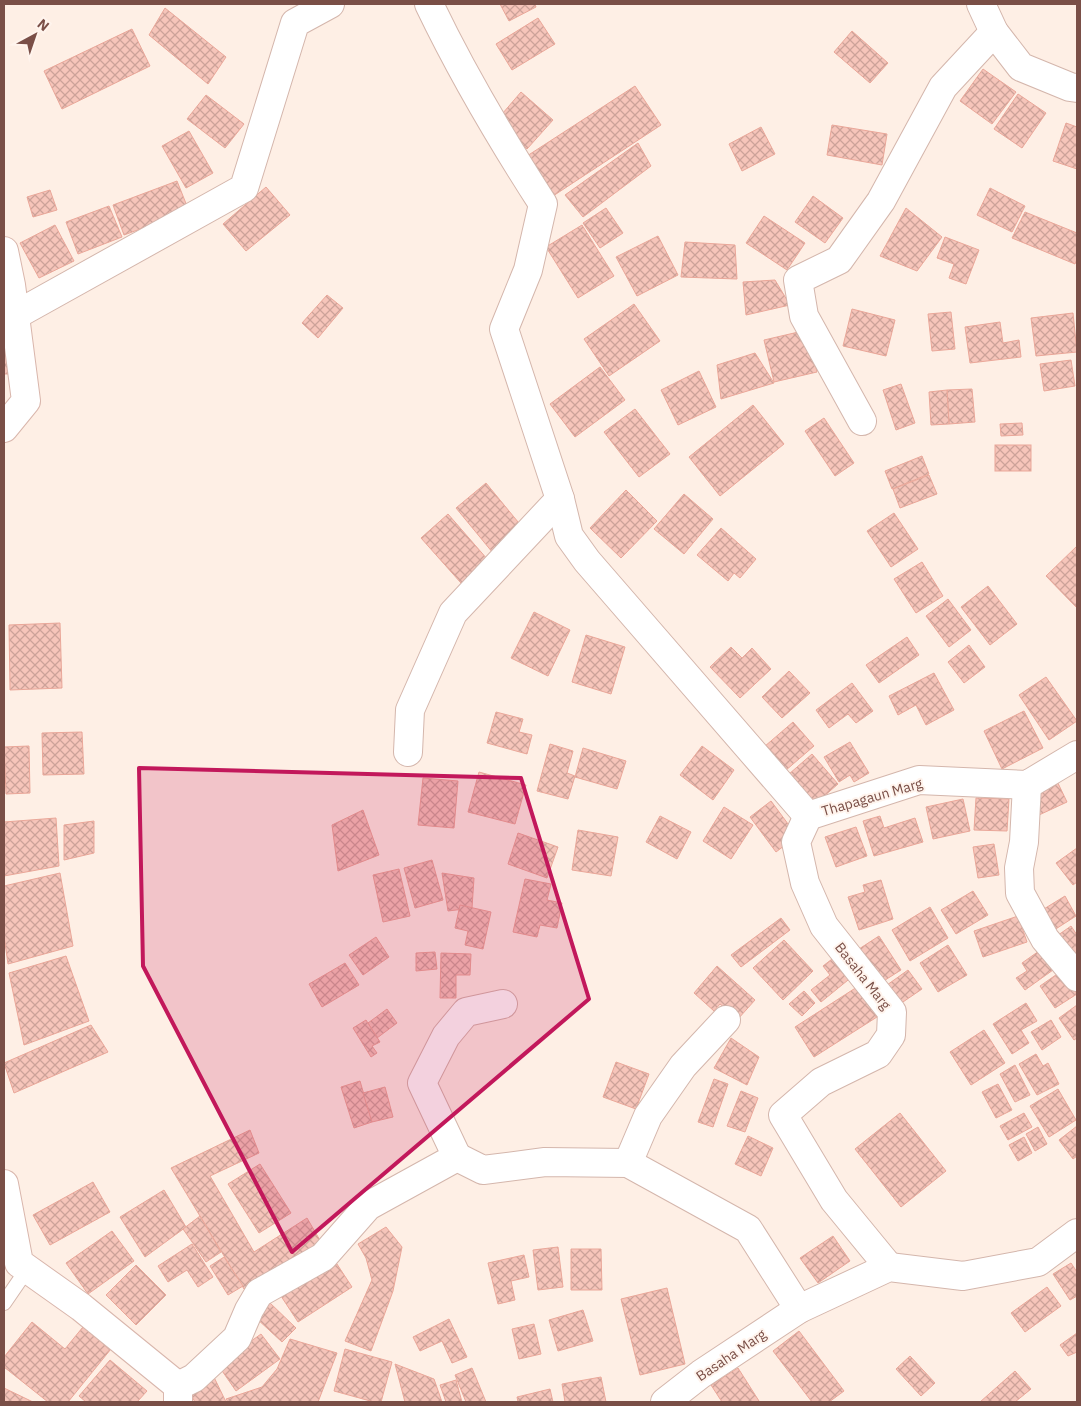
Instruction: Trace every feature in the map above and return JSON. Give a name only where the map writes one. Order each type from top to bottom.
[{"type":"street","points":[[14,316],[244,188],[295,23],[330,4]]},
{"type":"street","points":[[429,4],[453,54],[507,149],[543,204],[528,270],[504,329],[560,500],[569,536],[587,561],[808,816]]},
{"type":"street","points":[[980,4],[994,32],[1021,66],[1070,87],[1077,88]]},
{"type":"street","points":[[862,421],[804,316],[798,280],[839,260],[881,201],[943,87],[994,32]]},
{"type":"street","points":[[4,251],[7,285],[14,316],[26,401],[4,428]]},
{"type":"street","points":[[408,752],[410,710],[453,613],[560,500]]},
{"type":"street","points":[[1077,755],[1027,785],[1024,842],[1019,868],[1020,893],[1044,939],[1077,977]]},
{"type":"street","name":"Thapagaun Marg","points":[[796,842],[808,816],[919,780],[1027,785]]},
{"type":"street","name":"Basaha Marg","points":[[665,1402],[701,1374],[798,1309],[890,1267],[834,1200],[783,1115],[821,1082],[878,1054],[891,1035],[892,1012],[824,926],[805,884],[796,842]]},
{"type":"street","points":[[503,1004],[466,1012],[446,1036],[422,1083],[457,1157],[483,1170],[545,1162],[628,1163],[748,1229],[798,1309]]},
{"type":"street","points":[[628,1163],[648,1116],[683,1066],[726,1020]]},
{"type":"street","points":[[4,1184],[17,1267],[81,1307],[178,1394],[237,1338],[249,1310],[259,1293],[323,1257],[368,1206],[457,1157]]},
{"type":"street","points":[[890,1267],[963,1276],[1038,1262],[1077,1233]]},
{"type":"lane","points":[[4,1303],[17,1267]]},
{"type":"highlighted area","points":[[139,768],[521,778],[589,999],[292,1252],[143,966]]},
{"type":"building","points":[[500,4],[535,4],[536,7],[509,21]]},
{"type":"building","points":[[165,8],[226,57],[208,84],[149,35]]},
{"type":"building","points":[[538,18],[555,44],[512,70],[496,44]]},
{"type":"building","points":[[132,29],[150,66],[62,109],[44,71]]},
{"type":"building","points":[[852,31],[888,63],[870,83],[834,52]]},
{"type":"building","points":[[983,69],[1016,92],[992,124],[960,101]]},
{"type":"building","points":[[635,86],[661,125],[553,196],[527,156]]},
{"type":"building","points":[[521,92],[553,120],[527,149],[496,121]]},
{"type":"building","points":[[1018,94],[1046,113],[1022,148],[994,129]]},
{"type":"building","points":[[206,95],[244,124],[225,148],[187,119]]},
{"type":"building","points":[[1066,123],[1077,127],[1077,169],[1053,161]]},
{"type":"building","points":[[832,125],[887,134],[882,165],[827,155]]},
{"type":"building","points":[[761,127],[775,154],[742,171],[729,144]]},
{"type":"building","points":[[189,131],[213,173],[186,188],[162,146]]},
{"type":"building","points":[[638,143],[651,166],[583,217],[565,195]]},
{"type":"building","points":[[177,181],[189,211],[124,235],[113,205]]},
{"type":"building","points":[[266,187],[290,215],[246,251],[223,224]]},
{"type":"building","points":[[990,188],[1025,206],[1012,232],[977,215]]},
{"type":"building","points":[[50,190],[57,210],[33,217],[27,197]]},
{"type":"building","points":[[813,196],[843,218],[825,243],[795,222]]},
{"type":"building","points":[[109,206],[122,237],[78,254],[66,222]]},
{"type":"building","points":[[606,208],[623,233],[600,248],[583,223]]},
{"type":"building","points":[[906,208],[942,237],[917,271],[880,256]]},
{"type":"building","points":[[1025,212],[1077,233],[1077,259],[1075,264],[1012,238]]},
{"type":"building","points":[[764,216],[805,243],[787,270],[746,243]]},
{"type":"building","points":[[55,225],[74,261],[39,278],[20,243]]},
{"type":"building","points":[[582,225],[614,276],[578,298],[546,247]]},
{"type":"building","points":[[658,236],[678,275],[637,296],[616,257]]},
{"type":"building","points":[[945,237],[979,250],[966,284],[949,278],[954,264],[937,258]]},
{"type":"building","points":[[685,242],[735,245],[737,279],[681,277]]},
{"type":"building","points":[[775,280],[790,305],[746,315],[743,282]]},
{"type":"building","points":[[327,295],[343,308],[318,338],[302,323]]},
{"type":"building","points":[[634,304],[660,341],[609,376],[584,339]]},
{"type":"building","points":[[852,309],[895,320],[886,356],[843,346]]},
{"type":"building","points":[[951,312],[955,349],[932,351],[928,314]]},
{"type":"building","points":[[1073,313],[1077,352],[1036,356],[1031,318]]},
{"type":"building","points":[[1000,322],[1003,343],[1019,340],[1021,357],[970,363],[965,327]]},
{"type":"building","points":[[807,330],[817,372],[774,382],[764,340]]},
{"type":"building","points":[[4,334],[10,374],[4,374]]},
{"type":"building","points":[[755,353],[774,383],[721,399],[717,365]]},
{"type":"building","points":[[1071,360],[1075,386],[1044,391],[1040,364]]},
{"type":"building","points":[[600,367],[625,400],[575,437],[550,404]]},
{"type":"building","points":[[699,371],[716,407],[678,425],[661,390]]},
{"type":"building","points":[[901,384],[915,423],[896,430],[883,390]]},
{"type":"building","points":[[972,389],[975,422],[949,424],[947,390]]},
{"type":"building","points":[[947,390],[949,424],[931,425],[929,392]]},
{"type":"building","points":[[753,405],[784,444],[720,496],[689,457]]},
{"type":"building","points":[[635,409],[670,454],[639,477],[604,432]]},
{"type":"building","points":[[824,418],[854,463],[835,476],[805,431]]},
{"type":"building","points":[[1022,423],[1023,435],[1001,436],[1000,424]]},
{"type":"building","points":[[995,445],[1031,445],[1031,471],[995,471]]},
{"type":"building","points":[[922,456],[929,474],[892,489],[885,471]]},
{"type":"building","points":[[929,475],[937,494],[900,508],[893,489]]},
{"type":"building","points":[[486,483],[523,528],[493,553],[456,508]]},
{"type":"building","points":[[626,490],[657,521],[621,558],[590,528]]},
{"type":"building","points":[[684,494],[713,519],[684,554],[654,529]]},
{"type":"building","points":[[894,513],[918,549],[891,567],[867,531]]},
{"type":"building","points":[[448,514],[488,560],[461,583],[421,538]]},
{"type":"building","points":[[721,528],[756,559],[740,578],[734,573],[728,581],[697,555]]},
{"type":"building","points":[[1077,546],[1077,606],[1076,607],[1046,576]]},
{"type":"building","points":[[922,562],[943,596],[916,613],[894,579]]},
{"type":"building","points":[[988,586],[1017,624],[990,645],[961,607]]},
{"type":"building","points":[[948,599],[971,630],[949,647],[926,616]]},
{"type":"building","points":[[534,612],[570,630],[548,676],[511,658]]},
{"type":"building","points":[[60,623],[62,688],[10,690],[9,625]]},
{"type":"building","points":[[586,635],[625,647],[611,694],[572,682]]},
{"type":"building","points":[[907,637],[919,655],[879,683],[866,665]]},
{"type":"building","points":[[969,645],[985,667],[964,683],[948,662]]},
{"type":"building","points":[[731,647],[742,658],[752,648],[771,669],[740,698],[710,667]]},
{"type":"building","points":[[789,671],[810,693],[782,718],[762,697]]},
{"type":"building","points":[[934,673],[954,710],[926,725],[916,705],[898,715],[889,696]]},
{"type":"building","points":[[1046,677],[1077,721],[1049,740],[1019,695]]},
{"type":"building","points":[[852,683],[873,711],[856,723],[848,714],[829,728],[816,710]]},
{"type":"building","points":[[1024,711],[1043,748],[1002,769],[984,731]]},
{"type":"building","points":[[496,712],[523,719],[519,732],[532,735],[527,754],[487,743]]},
{"type":"building","points":[[793,722],[814,746],[778,777],[757,753]]},
{"type":"building","points":[[82,732],[84,774],[43,775],[42,733]]},
{"type":"building","points":[[850,742],[869,773],[854,782],[850,775],[839,782],[824,757]]},
{"type":"building","points":[[550,744],[573,751],[567,773],[575,776],[568,799],[537,791]]},
{"type":"building","points":[[29,746],[30,793],[6,794],[4,747]]},
{"type":"building","points":[[702,746],[734,770],[713,800],[680,775]]},
{"type":"building","points":[[583,748],[626,761],[617,789],[575,777]]},
{"type":"building","points":[[812,754],[838,784],[807,811],[781,781]]},
{"type":"building","points":[[479,772],[526,785],[515,824],[468,812]]},
{"type":"building","points":[[423,778],[458,781],[454,828],[418,825]]},
{"type":"building","points":[[1056,779],[1067,802],[1039,815],[1028,793]]},
{"type":"building","points":[[976,798],[1009,799],[1007,831],[974,830]]},
{"type":"building","points":[[963,799],[970,831],[933,839],[926,807]]},
{"type":"building","points":[[771,801],[797,836],[776,852],[750,817]]},
{"type":"building","points":[[724,807],[753,825],[731,859],[703,841]]},
{"type":"building","points":[[363,810],[379,855],[338,871],[332,825]]},
{"type":"building","points":[[660,816],[691,832],[677,859],[646,842]]},
{"type":"building","points":[[880,816],[884,828],[915,818],[923,842],[874,856],[863,821]]},
{"type":"building","points":[[56,818],[59,866],[4,876],[4,822]]},
{"type":"building","points":[[94,821],[94,853],[64,860],[64,825]]},
{"type":"building","points":[[856,827],[867,856],[836,867],[825,837]]},
{"type":"building","points":[[578,830],[618,837],[611,876],[572,870]]},
{"type":"building","points":[[518,833],[558,847],[547,878],[508,864]]},
{"type":"building","points":[[994,844],[999,875],[978,878],[973,847]]},
{"type":"building","points":[[1077,848],[1077,882],[1073,885],[1056,863]]},
{"type":"building","points":[[432,860],[443,900],[415,908],[404,868]]},
{"type":"building","points":[[399,869],[410,916],[383,922],[373,875]]},
{"type":"building","points":[[60,873],[73,946],[8,964],[4,936],[4,886]]},
{"type":"building","points":[[442,873],[474,878],[472,908],[448,911]]},
{"type":"building","points":[[525,879],[551,884],[547,900],[562,903],[557,928],[540,925],[537,937],[513,932]]},
{"type":"building","points":[[881,880],[893,919],[859,930],[848,897],[865,892],[863,885]]},
{"type":"building","points":[[973,891],[988,915],[956,934],[941,910]]},
{"type":"building","points":[[1065,896],[1076,916],[1051,932],[1039,912]]},
{"type":"building","points":[[460,905],[491,912],[483,949],[465,945],[468,931],[455,928]]},
{"type":"building","points":[[930,907],[948,938],[910,961],[892,930]]},
{"type":"building","points":[[1018,916],[1027,942],[983,957],[974,931]]},
{"type":"building","points":[[781,918],[790,930],[741,967],[731,955]]},
{"type":"building","points":[[1071,926],[1077,935],[1077,971],[1054,938]]},
{"type":"building","points":[[879,936],[901,970],[882,982],[859,949]]},
{"type":"building","points":[[376,937],[389,957],[363,975],[349,955]]},
{"type":"building","points":[[784,940],[813,971],[783,1000],[753,968]]},
{"type":"building","points":[[948,945],[967,975],[938,992],[920,963]]},
{"type":"building","points":[[1039,951],[1053,970],[1025,990],[1016,978],[1027,971],[1022,963]]},
{"type":"building","points":[[435,952],[437,969],[416,971],[416,953]]},
{"type":"building","points":[[441,953],[471,954],[470,975],[456,975],[456,998],[440,998]]},
{"type":"building","points":[[66,956],[89,1021],[24,1045],[9,973]]},
{"type":"building","points":[[836,956],[853,976],[821,1002],[811,990],[830,975],[823,966]]},
{"type":"building","points":[[345,963],[359,985],[322,1007],[309,984]]},
{"type":"building","points":[[717,966],[755,1000],[738,1019],[720,1004],[714,1011],[694,993]]},
{"type":"building","points":[[908,970],[922,989],[900,1004],[887,985]]},
{"type":"building","points":[[1063,970],[1077,994],[1055,1008],[1040,986]]},
{"type":"building","points":[[857,987],[877,1017],[814,1057],[795,1027]]},
{"type":"building","points":[[804,991],[815,1003],[802,1016],[789,1004]]},
{"type":"building","points":[[1026,1003],[1037,1021],[1021,1030],[1029,1043],[1012,1054],[993,1024]]},
{"type":"building","points":[[1077,1005],[1077,1038],[1074,1040],[1059,1018]]},
{"type":"building","points":[[387,1009],[397,1023],[377,1038],[368,1023]]},
{"type":"building","points":[[366,1020],[380,1042],[372,1046],[377,1053],[371,1057],[353,1028]]},
{"type":"building","points":[[1051,1020],[1061,1037],[1042,1050],[1031,1032]]},
{"type":"building","points":[[91,1025],[108,1052],[14,1093],[4,1063]]},
{"type":"building","points":[[984,1030],[1005,1063],[971,1085],[950,1052]]},
{"type":"building","points":[[731,1038],[759,1057],[747,1085],[714,1068]]},
{"type":"building","points":[[1036,1054],[1043,1066],[1048,1063],[1059,1084],[1037,1095],[1019,1064]]},
{"type":"building","points":[[616,1062],[649,1074],[636,1109],[603,1097]]},
{"type":"building","points":[[1015,1065],[1030,1095],[1015,1102],[1000,1074]]},
{"type":"building","points":[[714,1079],[728,1084],[713,1127],[698,1122]]},
{"type":"building","points":[[360,1081],[372,1122],[354,1128],[341,1087]]},
{"type":"building","points":[[998,1084],[1012,1110],[996,1118],[982,1092]]},
{"type":"building","points":[[385,1087],[393,1117],[372,1122],[363,1093]]},
{"type":"building","points":[[1058,1089],[1076,1120],[1049,1137],[1030,1106]]},
{"type":"building","points":[[741,1091],[758,1098],[745,1132],[727,1126]]},
{"type":"building","points":[[900,1113],[946,1171],[901,1207],[855,1149]]},
{"type":"building","points":[[1024,1113],[1032,1127],[1008,1140],[1000,1126]]},
{"type":"building","points":[[1077,1126],[1077,1156],[1073,1159],[1059,1140]]},
{"type":"building","points":[[1038,1127],[1047,1144],[1035,1151],[1026,1134]]},
{"type":"building","points":[[250,1130],[259,1153],[210,1176],[254,1252],[307,1218],[321,1242],[244,1289],[171,1168]]},
{"type":"building","points":[[748,1136],[773,1148],[761,1176],[735,1164]]},
{"type":"building","points":[[1024,1137],[1032,1153],[1018,1161],[1009,1145]]},
{"type":"building","points":[[260,1164],[291,1213],[259,1233],[228,1184]]},
{"type":"building","points":[[93,1182],[110,1212],[50,1245],[33,1215]]},
{"type":"building","points":[[164,1190],[186,1227],[145,1257],[120,1217]]},
{"type":"building","points":[[200,1216],[221,1252],[206,1262],[183,1229]]},
{"type":"building","points":[[386,1227],[402,1247],[393,1291],[371,1351],[345,1341],[372,1280],[366,1258],[358,1244]]},
{"type":"building","points":[[112,1231],[134,1261],[88,1294],[66,1263]]},
{"type":"building","points":[[833,1236],[850,1261],[818,1283],[800,1258]]},
{"type":"building","points":[[192,1244],[213,1277],[198,1287],[187,1270],[168,1282],[158,1266]]},
{"type":"building","points":[[558,1247],[563,1287],[538,1290],[533,1250]]},
{"type":"building","points":[[571,1249],[601,1249],[602,1290],[571,1290]]},
{"type":"building","points":[[524,1255],[529,1277],[511,1281],[515,1300],[498,1304],[488,1263]]},
{"type":"building","points":[[224,1257],[243,1286],[228,1295],[210,1266]]},
{"type":"building","points":[[333,1258],[352,1287],[298,1322],[279,1293]]},
{"type":"building","points":[[1071,1263],[1077,1272],[1077,1296],[1070,1300],[1053,1274]]},
{"type":"building","points":[[136,1265],[166,1295],[136,1325],[106,1295]]},
{"type":"building","points":[[1047,1287],[1061,1306],[1025,1332],[1011,1313]]},
{"type":"building","points":[[667,1288],[685,1364],[640,1375],[621,1299]]},
{"type":"building","points":[[269,1302],[296,1328],[282,1342],[255,1317]]},
{"type":"building","points":[[583,1310],[593,1341],[558,1351],[549,1320]]},
{"type":"building","points":[[449,1319],[467,1357],[452,1363],[442,1341],[420,1351],[413,1337]]},
{"type":"building","points":[[32,1322],[65,1349],[87,1322],[115,1344],[68,1402],[48,1402],[4,1367],[4,1357]]},
{"type":"building","points":[[534,1324],[541,1354],[519,1359],[512,1329]]},
{"type":"building","points":[[799,1331],[844,1391],[829,1402],[812,1402],[773,1351]]},
{"type":"building","points":[[1077,1333],[1077,1352],[1068,1356],[1060,1345]]},
{"type":"building","points":[[261,1334],[280,1359],[236,1391],[218,1365]]},
{"type":"building","points":[[290,1339],[337,1353],[318,1402],[228,1402],[226,1399],[262,1387],[277,1369]]},
{"type":"building","points":[[345,1349],[392,1362],[381,1402],[374,1402],[334,1391]]},
{"type":"building","points":[[910,1356],[935,1383],[921,1396],[896,1369]]},
{"type":"building","points":[[110,1360],[147,1391],[137,1402],[86,1402],[79,1396]]},
{"type":"building","points":[[395,1364],[434,1379],[442,1402],[405,1402]]},
{"type":"building","points":[[472,1368],[486,1402],[466,1402],[455,1375]]},
{"type":"building","points":[[738,1368],[759,1401],[722,1402],[711,1385]]},
{"type":"building","points":[[211,1371],[226,1402],[195,1402],[185,1384]]},
{"type":"building","points":[[1015,1371],[1031,1389],[1015,1402],[980,1402]]},
{"type":"building","points":[[601,1377],[606,1402],[565,1402],[562,1384]]},
{"type":"building","points":[[456,1380],[462,1402],[446,1402],[440,1385]]},
{"type":"building","points":[[4,1388],[33,1402],[4,1402]]},
{"type":"building","points":[[550,1389],[553,1402],[518,1402],[517,1397]]}]
